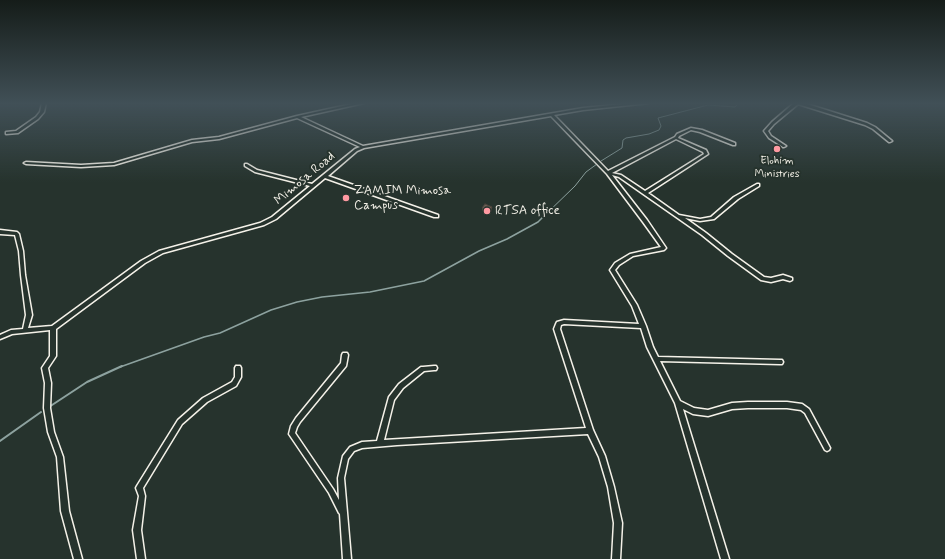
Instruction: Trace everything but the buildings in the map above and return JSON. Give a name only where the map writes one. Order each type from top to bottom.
[{"type":"street","points":[[7,133],[17,132],[21,129]]},
{"type":"street","points":[[26,163],[81,166],[114,164],[192,141],[219,138],[252,129]]},
{"type":"street","points":[[324,129],[363,147]]},
{"type":"street","name":"Mimosa Road","points":[[0,337],[11,332],[53,328],[66,320],[134,268],[152,256],[170,248],[262,224],[274,218],[356,150],[363,147],[465,129]]},
{"type":"street","points":[[566,129],[608,173],[645,220],[664,248],[632,254],[617,264],[612,270],[634,306],[678,403],[725,559]]},
{"type":"street","points":[[608,173],[692,129]]},
{"type":"street","points":[[692,129],[734,144]]},
{"type":"street","points":[[768,129],[766,131],[770,137],[784,146]]},
{"type":"street","points":[[875,129],[890,141]]},
{"type":"street","points":[[645,193],[706,154],[705,151],[676,138]]},
{"type":"street","points":[[246,165],[256,171],[313,186]]},
{"type":"street","points":[[608,173],[620,176],[645,193],[704,234],[763,279],[771,280],[783,277],[790,279]]},
{"type":"street","points":[[324,176],[436,216]]},
{"type":"street","points":[[677,216],[700,220],[712,218],[736,198],[758,185]]},
{"type":"street","points":[[0,232],[17,234],[22,251],[23,275],[29,315],[25,331]]},
{"type":"street","points":[[616,559],[618,536],[617,516],[611,487],[602,456],[590,431],[557,329],[559,324],[564,322],[642,326]]},
{"type":"street","points":[[53,328],[53,356],[45,368],[48,383],[46,408],[51,432],[60,457],[65,511],[78,559]]},
{"type":"street","points":[[343,514],[331,491],[292,434],[294,426],[298,420],[344,364],[345,355]]},
{"type":"street","points":[[657,359],[780,362]]},
{"type":"street","points":[[141,559],[137,530],[142,496],[139,488],[180,422],[205,400],[231,387],[238,377],[238,368]]},
{"type":"street","points":[[380,444],[391,400],[400,386],[423,369],[434,368]]},
{"type":"street","points":[[678,403],[693,411],[708,413],[719,409],[740,406],[773,404],[802,407],[806,411],[827,448]]},
{"type":"street","points":[[347,559],[341,478],[344,458],[352,449],[362,445],[590,431]]},
{"type":"waterway","points":[[601,161],[622,148],[623,140],[626,138],[649,134],[659,129]]},
{"type":"waterway","points":[[542,218],[575,186],[586,172],[597,164]]},
{"type":"waterway","points":[[120,367],[204,337],[220,333],[271,310],[297,302],[322,297],[370,292],[424,281],[479,251],[507,239],[538,222],[542,218]]},
{"type":"waterway","points":[[49,407],[87,382],[122,366]]},
{"type":"waterway","points":[[0,441],[41,412]]},
{"type":"place","name":"Elohim Ministries","points":[[777,149]]},
{"type":"place","name":"ZAMIM Mimosa Campus","points":[[346,198]]},
{"type":"place","name":"RTSA office","points":[[487,211]]}]
